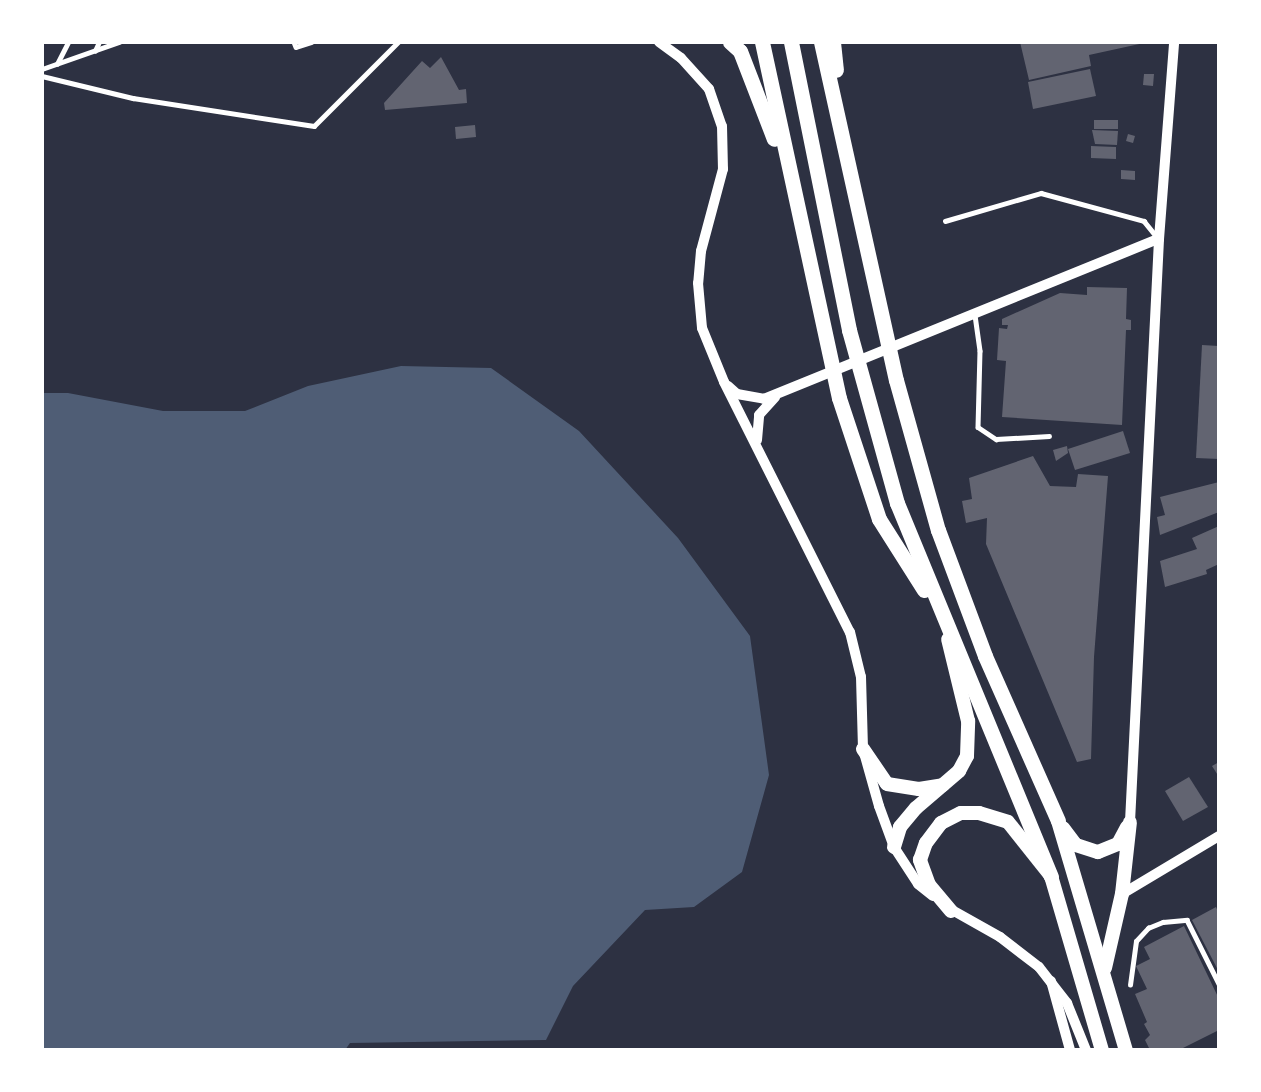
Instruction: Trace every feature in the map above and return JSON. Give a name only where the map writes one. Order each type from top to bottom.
[{"type":"highway","points":[[730,42],[740,51],[789,178]]},
{"type":"highway","points":[[762,42],[789,178],[839,398],[879,519],[945,625]]},
{"type":"highway","points":[[791,42],[849,330],[864,393],[897,503],[945,625],[1051,876]]},
{"type":"highway","points":[[821,42],[896,380],[938,530],[985,656],[1058,821]]},
{"type":"highway","points":[[833,42],[842,136]]},
{"type":"main road","points":[[894,847],[900,827],[916,808],[945,784],[967,756],[970,738],[945,625]]},
{"type":"main road","points":[[863,749],[887,784],[919,789],[945,784]]},
{"type":"main road","points":[[951,911],[929,885],[920,860],[926,843],[941,823],[960,813],[979,813],[1008,822],[1051,876],[1102,1050]]},
{"type":"main road","points":[[1058,821],[1076,845],[1098,852],[1118,844],[1130,822]]},
{"type":"main road","points":[[1058,821],[1105,970],[1126,1050]]},
{"type":"main road","points":[[1105,970],[1122,894],[1130,822]]},
{"type":"street","points":[[659,42],[681,58],[709,89],[722,126],[723,169],[700,251],[698,283],[702,328],[724,382],[850,632],[861,677],[863,749],[894,847],[918,884],[951,911],[1021,951],[1051,981],[1067,1003],[1086,1050]]},
{"type":"street","points":[[1130,822],[1158,239],[1174,42]]},
{"type":"street","points":[[724,382],[749,398],[764,399],[1158,239]]},
{"type":"street","points":[[759,452],[755,428],[759,415],[783,391]]},
{"type":"street","points":[[1122,894],[1219,836]]},
{"type":"street","points":[[1051,981],[1070,1050]]},
{"type":"lane","points":[[57,64],[68,42]]},
{"type":"lane","points":[[95,51],[99,42]]},
{"type":"lane","points":[[42,69],[119,42]]},
{"type":"lane","points":[[294,42],[296,47],[310,42]]},
{"type":"lane","points":[[42,76],[132,98],[314,126],[398,42]]},
{"type":"lane","points":[[945,220],[1041,194],[1144,221],[1158,239]]},
{"type":"lane","points":[[975,313],[980,351],[978,427],[996,439],[1049,436]]},
{"type":"lane","points":[[1130,985],[1136,941],[1148,928],[1162,922],[1187,920],[1219,984]]},
{"type":"water","points":[[401,366],[491,368],[579,431],[678,538],[750,636],[769,775],[742,872],[694,907],[645,910],[573,986],[546,1040],[350,1043],[345,1050],[42,1050],[42,393],[68,393],[163,411],[245,411],[308,386]]},
{"type":"building","points":[[1020,42],[1144,43],[1089,55],[1091,66],[1029,80]]},
{"type":"building","points":[[441,57],[459,90],[466,89],[467,103],[385,110],[384,103],[422,61],[430,68]]},
{"type":"building","points":[[1090,69],[1096,96],[1033,109],[1028,82]]},
{"type":"building","points":[[1144,74],[1154,74],[1153,86],[1143,85]]},
{"type":"building","points":[[1094,120],[1118,120],[1118,129],[1094,129]]},
{"type":"building","points":[[475,125],[476,137],[456,139],[455,127]]},
{"type":"building","points":[[1092,130],[1118,131],[1117,145],[1095,144]]},
{"type":"building","points":[[1128,134],[1135,136],[1133,143],[1126,141]]},
{"type":"building","points":[[1091,146],[1116,147],[1116,159],[1091,158]]},
{"type":"building","points":[[1121,170],[1135,171],[1135,180],[1121,179]]},
{"type":"building","points":[[1087,287],[1127,288],[1126,319],[1131,320],[1131,330],[1126,330],[1122,425],[1002,417],[1006,361],[997,360],[999,328],[1007,329],[1008,325],[1002,325],[1002,319],[1060,293],[1087,295]]},
{"type":"building","points":[[1202,345],[1219,346],[1219,459],[1196,458]]},
{"type":"building","points":[[1123,431],[1130,453],[1075,470],[1068,449]]},
{"type":"building","points":[[1067,446],[1068,453],[1056,461],[1053,450]]},
{"type":"building","points":[[1033,456],[1050,486],[1076,487],[1078,474],[1108,476],[1094,657],[1091,759],[1077,762],[986,544],[987,518],[966,523],[962,501],[972,499],[969,478]]},
{"type":"building","points":[[1219,482],[1219,512],[1160,535],[1157,517],[1165,515],[1160,497]]},
{"type":"building","points":[[1219,526],[1219,564],[1206,570],[1207,574],[1165,587],[1160,561],[1197,549],[1192,538]]},
{"type":"building","points":[[1219,762],[1219,777],[1212,766]]},
{"type":"building","points":[[1189,777],[1208,807],[1183,821],[1165,791]]},
{"type":"building","points":[[1216,907],[1219,914],[1219,972],[1192,920]]},
{"type":"building","points":[[1184,926],[1219,999],[1219,1030],[1179,1050],[1150,1050],[1145,1040],[1150,1035],[1144,1024],[1147,1022],[1135,994],[1147,989],[1136,966],[1150,959],[1144,947]]}]
